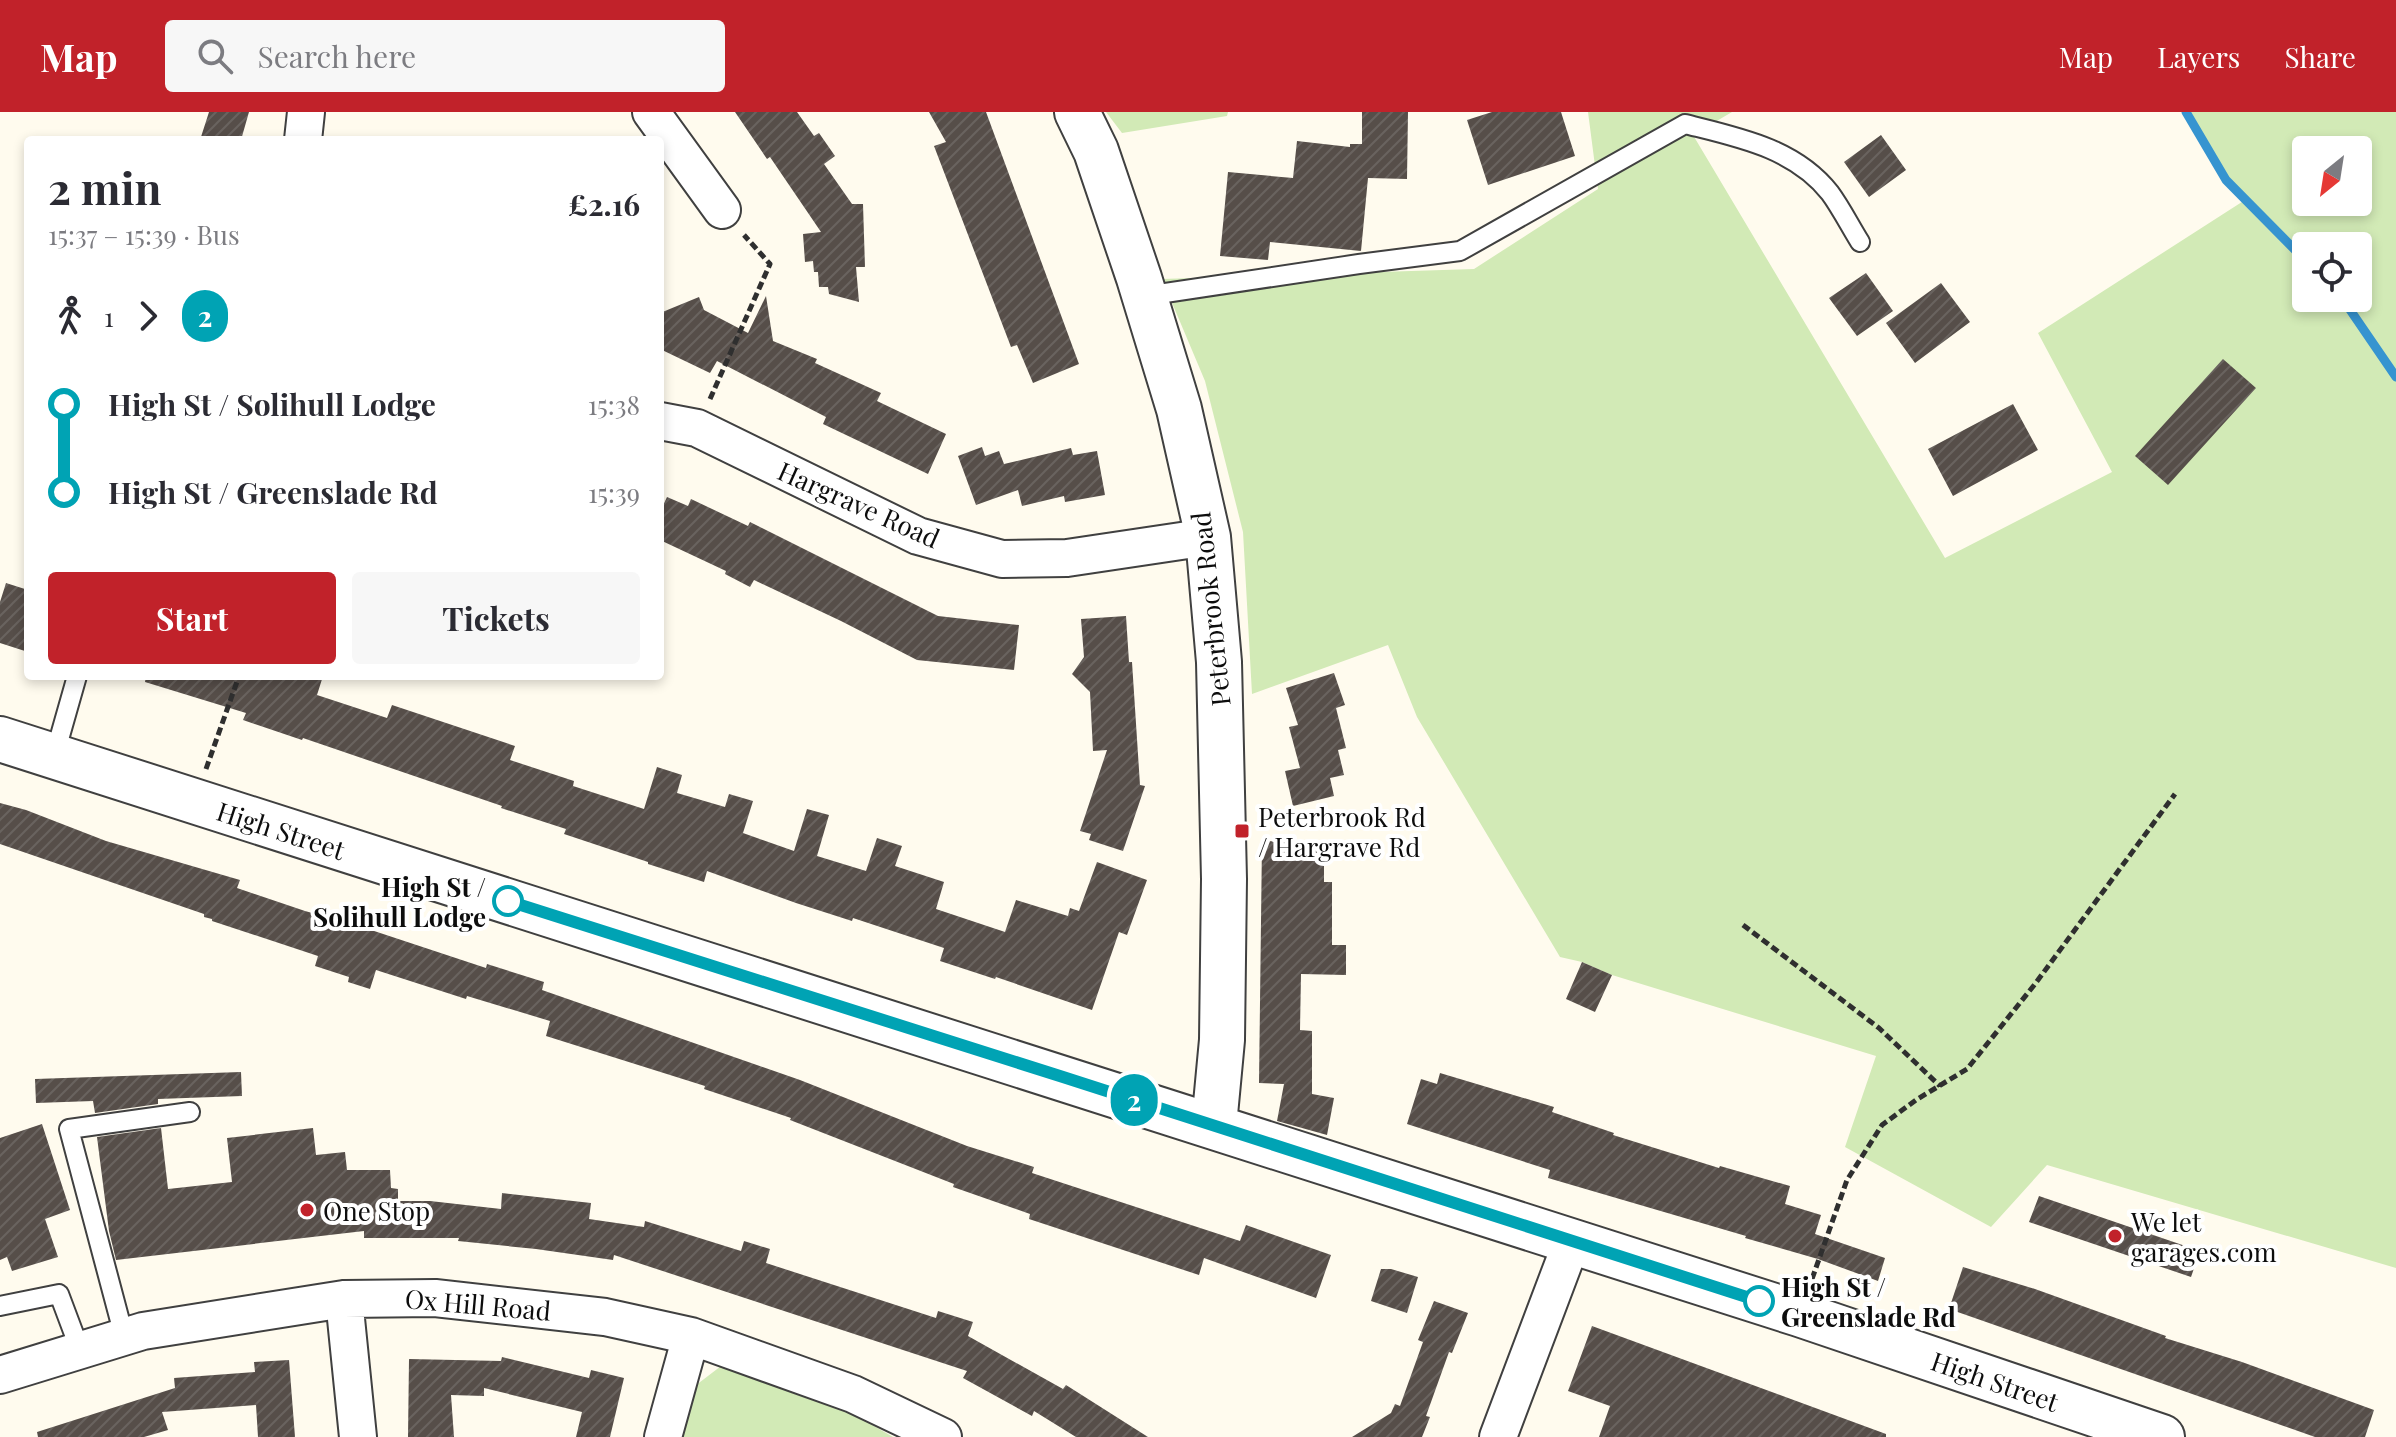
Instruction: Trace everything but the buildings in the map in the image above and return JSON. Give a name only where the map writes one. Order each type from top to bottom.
[{"type":"street","points":[[303,136],[306,112]]},
{"type":"street","points":[[651,112],[722,210]]},
{"type":"street","name":"Peterbrook Road","points":[[1077,112],[1096,151],[1145,296],[1179,409],[1208,537],[1219,662],[1224,879],[1222,1040],[1214,1125]]},
{"type":"street","name":"Hargrave Road","points":[[664,422],[697,428],[918,536],[1002,559],[1067,558],[1208,537]]},
{"type":"street","name":"High Street","points":[[0,739],[1214,1125],[1799,1314],[2162,1437]]},
{"type":"street","points":[[1498,1437],[1566,1257],[1569,1241]]},
{"type":"street","name":"Ox Hill Road","points":[[0,1375],[158,1328],[344,1299],[435,1298],[605,1317],[691,1336],[853,1394],[943,1437]]},
{"type":"street","points":[[344,1299],[358,1437]]},
{"type":"street","points":[[663,1437],[691,1336]]},
{"type":"lane","points":[[1145,296],[1460,251],[1685,124],[1749,140],[1794,160],[1828,191],[1860,242]]},
{"type":"lane","points":[[54,757],[76,680]]},
{"type":"lane","points":[[124,1336],[69,1129],[190,1112]]},
{"type":"lane","points":[[0,1306],[59,1294],[80,1350]]},
{"type":"path","points":[[697,428],[770,264],[722,210]]},
{"type":"path","points":[[195,802],[238,680]]},
{"type":"path","points":[[1799,1314],[1847,1180],[1882,1125],[1967,1069],[2035,984],[2175,794]]},
{"type":"path","points":[[1743,925],[1879,1028],[1940,1086]]},
{"type":"green space","points":[[1106,112],[1228,112],[1227,116],[1122,133]]},
{"type":"green space","points":[[1588,112],[1732,112],[1693,135],[1945,558],[2112,472],[2038,333],[2245,200],[2226,180],[2186,112],[2396,112],[2396,1268],[2047,1165],[1991,1227],[1845,1147],[1876,1056],[1560,957],[1417,717],[1388,645],[1252,694],[1243,532],[1205,381],[1162,279],[1474,269],[1598,189]]},
{"type":"green space","points":[[725,1363],[838,1405],[893,1437],[679,1437],[687,1392]]},
{"type":"waterway","points":[[2186,112],[2226,180],[2292,247]]},
{"type":"waterway","points":[[2352,312],[2396,377]]},
{"type":"bus line","name":"2","points":[[508,901],[1759,1301]]},
{"type":"place","name":"Peterbrook Rd / Hargrave Rd","points":[[1242,831]]},
{"type":"place","name":"High St / Solihull Lodge","points":[[508,901]]},
{"type":"place","name":"One Stop","points":[[307,1210]]},
{"type":"place","name":"We let garages.com","points":[[2115,1236]]},
{"type":"place","name":"High St / Greenslade Rd","points":[[1759,1301]]}]
